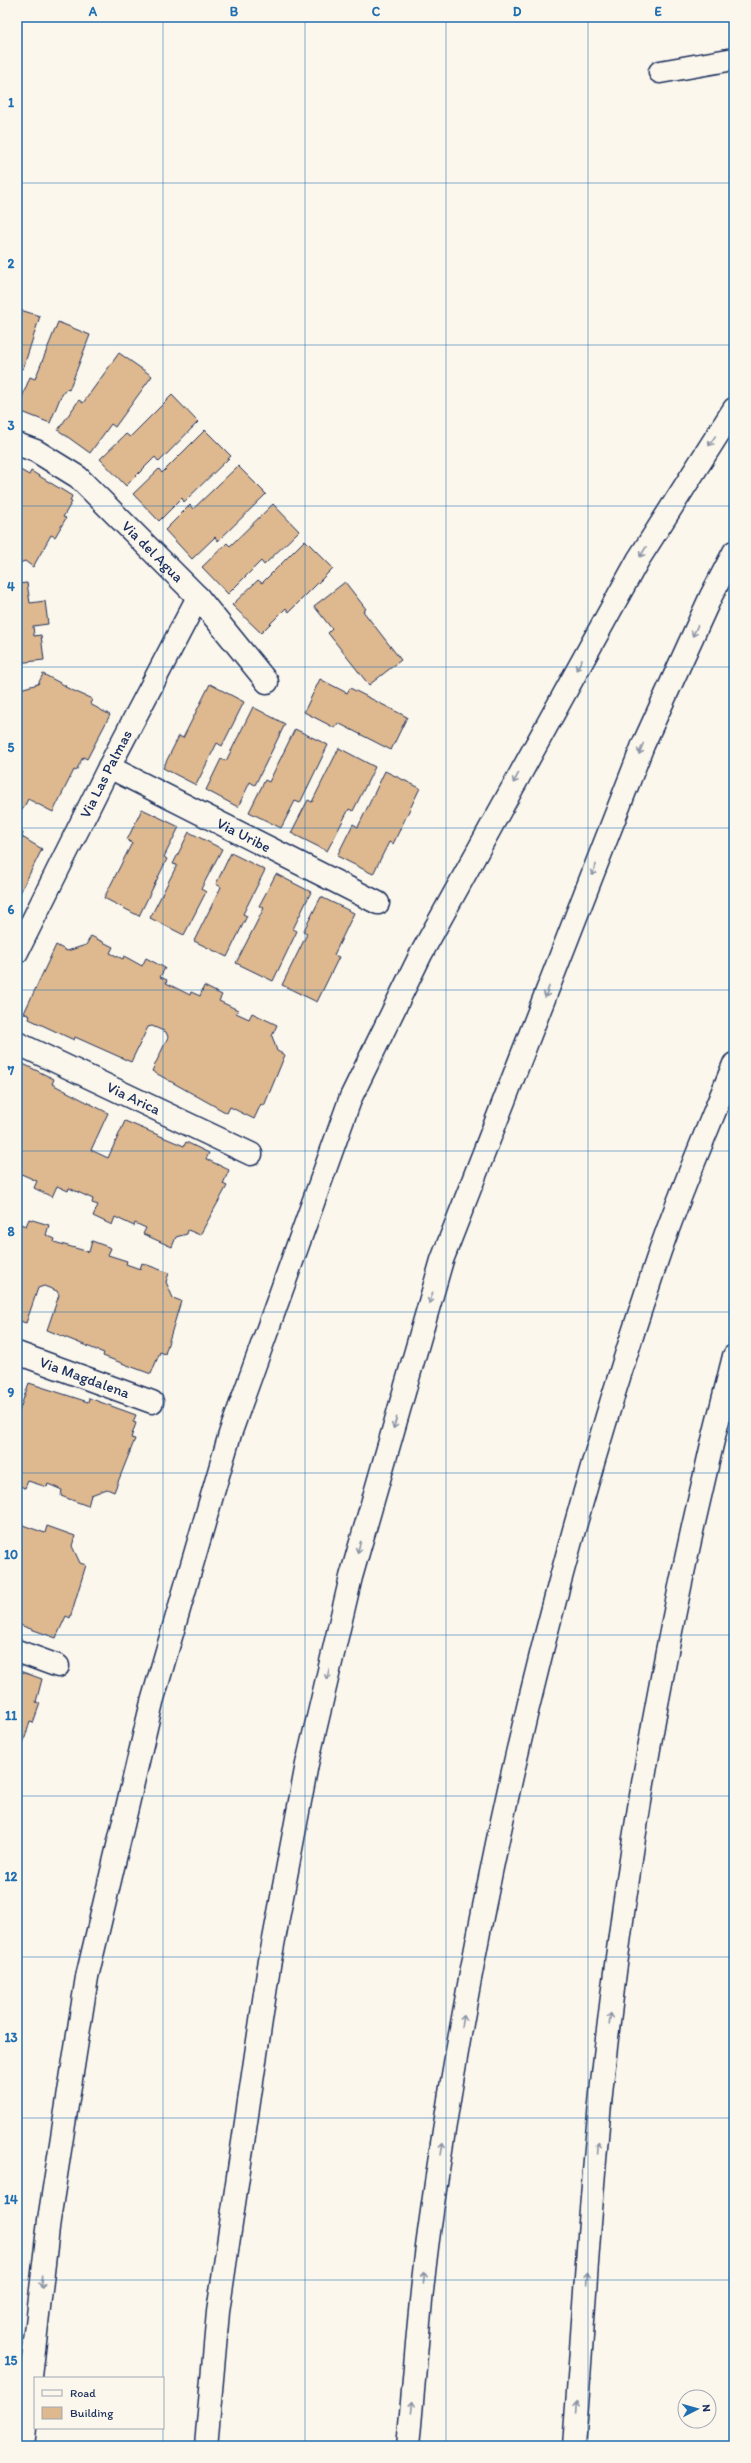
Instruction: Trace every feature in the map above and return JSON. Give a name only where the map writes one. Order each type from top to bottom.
[{"type":"main road","points":[[660,72],[734,59]]},
{"type":"main road","points":[[23,2446],[50,2220],[87,1977],[152,1702],[230,1434],[351,1097],[421,954],[638,560],[734,409]]},
{"type":"main road","name":"Via del Agua","points":[[17,444],[36,451],[78,477],[198,597],[267,682]]},
{"type":"main road","points":[[206,2446],[218,2312],[269,1966],[307,1764],[351,1577],[442,1260],[643,745],[711,596],[734,552]]},
{"type":"main road","name":"Via Las Palmas","points":[[17,952],[109,767],[198,597]]},
{"type":"main road","name":"Via Uribe","points":[[109,767],[378,903]]},
{"type":"main road","name":"Via Arica","points":[[17,1043],[251,1154]]},
{"type":"main road","points":[[408,2446],[429,2234],[467,1996],[523,1724],[589,1476],[656,1264],[734,1064]]},
{"type":"main road","name":"Via Magdalena","points":[[17,1353],[152,1402]]},
{"type":"main road","points":[[574,2446],[604,2065],[646,1767],[679,1595],[710,1447],[734,1356]]},
{"type":"main road","points":[[17,1651],[58,1666]]},
{"type":"building","points":[[17,309],[40,316],[23,369],[20,367],[17,376]]},
{"type":"building","points":[[58,322],[90,335],[69,390],[66,389],[60,398],[50,423],[17,410],[30,377],[35,379]]},
{"type":"building","points":[[119,353],[152,376],[115,427],[111,424],[90,453],[58,430],[79,400],[83,403]]},
{"type":"building","points":[[172,395],[198,422],[159,462],[155,457],[126,486],[100,459],[126,434],[130,437]]},
{"type":"building","points":[[205,430],[231,456],[184,502],[182,498],[159,521],[133,494],[159,469],[162,473]]},
{"type":"building","points":[[238,466],[266,494],[218,541],[215,537],[192,559],[165,530],[190,505],[193,509]]},
{"type":"building","points":[[17,468],[29,475],[31,471],[72,496],[70,501],[72,502],[63,517],[66,518],[55,537],[51,535],[33,567],[25,561],[17,564]]},
{"type":"building","points":[[273,504],[299,531],[264,565],[261,561],[228,594],[202,567],[227,543],[230,546]]},
{"type":"building","points":[[305,540],[333,568],[289,612],[286,608],[261,633],[232,605],[258,580],[262,583]]},
{"type":"building","points":[[345,582],[366,609],[363,611],[401,660],[369,685],[328,633],[332,629],[314,606]]},
{"type":"building","points":[[27,583],[30,603],[45,601],[48,624],[33,626],[34,636],[41,635],[44,660],[17,663],[17,584]]},
{"type":"building","points":[[43,674],[66,686],[65,687],[92,699],[90,704],[110,715],[87,759],[83,757],[76,771],[74,770],[53,812],[28,799],[23,809],[17,806],[17,687],[20,689],[38,684]]},
{"type":"building","points":[[320,679],[347,693],[350,688],[407,717],[391,750],[338,723],[335,728],[304,712]]},
{"type":"building","points":[[210,684],[244,702],[222,746],[217,743],[196,785],[163,768],[179,736],[183,738]]},
{"type":"building","points":[[253,707],[285,724],[255,785],[250,782],[238,807],[206,790],[221,759],[226,761]]},
{"type":"building","points":[[295,729],[328,745],[300,803],[295,801],[281,828],[249,812],[265,780],[269,782]]},
{"type":"building","points":[[339,748],[375,767],[353,811],[349,809],[327,851],[291,833],[308,800],[312,802]]},
{"type":"building","points":[[385,771],[420,788],[393,844],[389,842],[373,874],[337,856],[353,824],[358,827]]},
{"type":"building","points":[[142,809],[179,827],[164,857],[167,859],[139,916],[104,898],[132,843],[127,840]]},
{"type":"building","points":[[17,829],[23,833],[22,837],[42,849],[20,893],[17,891]]},
{"type":"building","points":[[189,832],[222,849],[201,889],[206,892],[184,935],[150,918],[177,865],[173,864]]},
{"type":"building","points":[[231,853],[265,870],[243,914],[247,916],[227,957],[194,941],[221,887],[216,884]]},
{"type":"building","points":[[276,874],[311,892],[293,929],[297,931],[273,981],[236,963],[264,908],[259,906]]},
{"type":"building","points":[[321,897],[354,913],[334,955],[339,957],[317,1002],[282,985],[307,934],[303,932]]},
{"type":"building","points":[[91,936],[113,947],[110,953],[123,959],[124,956],[142,966],[146,958],[165,968],[160,977],[167,980],[166,983],[190,995],[191,992],[200,996],[204,986],[222,995],[219,1001],[238,1010],[236,1013],[249,1019],[252,1013],[277,1025],[272,1036],[277,1051],[285,1055],[264,1106],[261,1104],[254,1119],[230,1107],[227,1113],[152,1071],[168,1037],[166,1032],[152,1026],[148,1027],[131,1062],[75,1037],[74,1040],[29,1019],[30,1016],[24,1013],[56,945],[67,951],[86,945]]},
{"type":"building","points":[[17,1061],[54,1079],[52,1084],[108,1113],[91,1150],[108,1158],[125,1121],[184,1146],[186,1142],[209,1153],[206,1159],[229,1170],[223,1184],[227,1186],[200,1235],[188,1230],[187,1234],[176,1237],[172,1247],[143,1234],[146,1228],[135,1223],[134,1226],[115,1217],[112,1225],[93,1216],[98,1205],[92,1203],[93,1199],[69,1188],[68,1191],[57,1186],[52,1197],[34,1188],[37,1181],[19,1173],[20,1169],[17,1168]]},
{"type":"building","points":[[29,1219],[49,1225],[46,1235],[55,1239],[54,1242],[89,1252],[92,1241],[111,1248],[108,1255],[127,1261],[126,1264],[140,1269],[142,1263],[169,1273],[166,1282],[173,1298],[181,1301],[165,1354],[160,1352],[151,1374],[103,1356],[104,1353],[47,1330],[59,1295],[57,1291],[44,1286],[38,1288],[26,1323],[17,1320],[17,1223],[26,1226]]},
{"type":"building","points":[[29,1383],[88,1402],[89,1398],[136,1415],[133,1422],[136,1423],[131,1438],[135,1439],[114,1492],[107,1489],[91,1495],[88,1506],[61,1496],[62,1490],[48,1484],[47,1487],[28,1481],[25,1488],[17,1485],[17,1417]]},
{"type":"building","points":[[17,1523],[45,1533],[47,1526],[75,1536],[72,1546],[80,1563],[86,1565],[70,1618],[66,1616],[56,1638],[17,1624]]},
{"type":"building","points":[[17,1670],[42,1679],[36,1702],[40,1703],[33,1723],[30,1722],[19,1756]]}]
